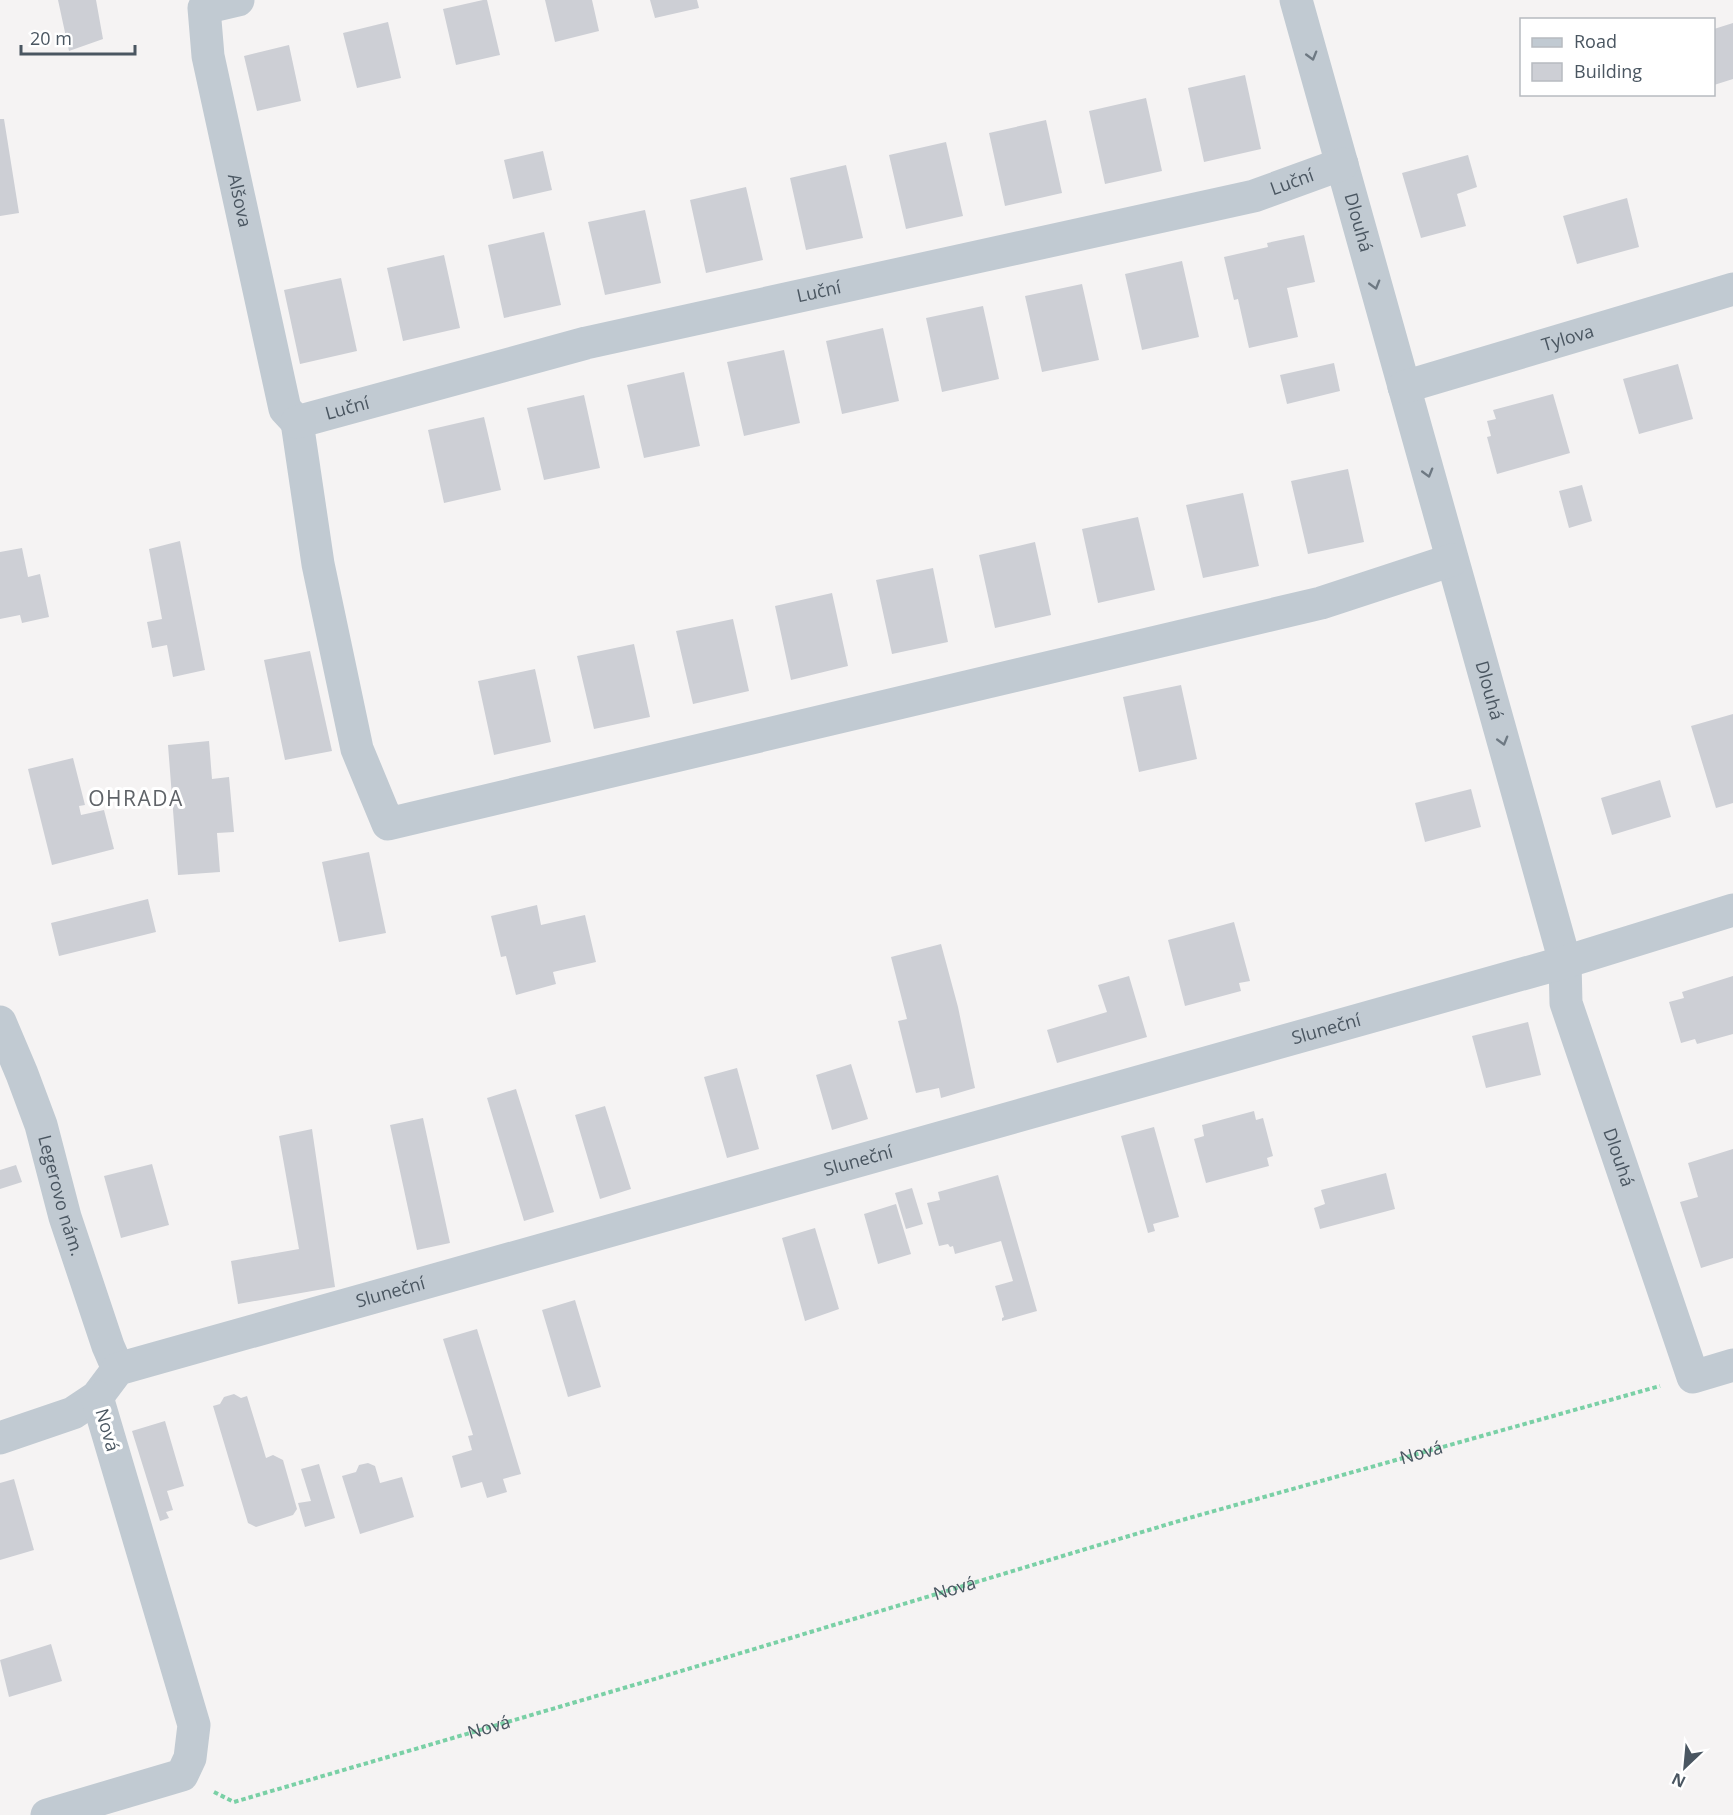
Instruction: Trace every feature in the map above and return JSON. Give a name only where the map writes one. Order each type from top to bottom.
[{"type":"street","name":"Alšova","points":[[238,0],[204,8],[208,56],[285,409],[297,422]]},
{"type":"street","name":"Dlouhá","points":[[1296,0],[1565,962],[1566,1003],[1693,1377]]},
{"type":"street","name":"Luční","points":[[297,422],[586,343],[1254,196],[1342,164]]},
{"type":"street","name":"Tylova","points":[[1404,387],[1733,288]]},
{"type":"street","points":[[297,422],[318,564],[357,749],[388,824],[1321,603],[1452,560]]},
{"type":"street","name":"Sluneční","points":[[118,1369],[1565,962],[1733,910]]},
{"type":"street","name":"Legerovo nám.","points":[[0,1022],[41,1125],[65,1217],[108,1346],[118,1369]]},
{"type":"street","points":[[1693,1377],[1733,1365]]},
{"type":"street","points":[[0,1438],[73,1413],[97,1396],[118,1369]]},
{"type":"street","name":"Nová","points":[[97,1396],[194,1725],[190,1758],[182,1775]]},
{"type":"street","points":[[46,1815],[182,1775]]},
{"type":"path","name":"Nová","points":[[182,1775],[234,1802],[1182,1520],[1693,1377]]},
{"type":"building","points":[[58,0],[96,0],[103,39],[69,51]]},
{"type":"building","points":[[487,0],[500,55],[456,65],[443,9]]},
{"type":"building","points":[[545,0],[592,0],[599,31],[555,42]]},
{"type":"building","points":[[650,0],[697,0],[699,8],[655,18]]},
{"type":"building","points":[[388,22],[401,78],[357,88],[343,33]]},
{"type":"building","points":[[1733,23],[1733,79],[1715,85],[1715,29]]},
{"type":"building","points":[[289,45],[301,101],[257,111],[244,56]]},
{"type":"building","points":[[1245,75],[1261,149],[1204,162],[1188,88]]},
{"type":"building","points":[[1146,98],[1162,171],[1105,184],[1089,111]]},
{"type":"building","points":[[0,119],[4,119],[19,213],[0,216]]},
{"type":"building","points":[[1046,120],[1062,193],[1005,206],[989,133]]},
{"type":"building","points":[[946,142],[963,216],[906,229],[889,155]]},
{"type":"building","points":[[543,151],[552,190],[513,199],[504,160]]},
{"type":"building","points":[[1468,155],[1477,187],[1457,194],[1466,226],[1421,238],[1402,173]]},
{"type":"building","points":[[846,165],[863,238],[806,250],[790,178]]},
{"type":"building","points":[[746,187],[763,260],[706,273],[690,200]]},
{"type":"building","points":[[1627,198],[1639,247],[1577,264],[1563,216]]},
{"type":"building","points":[[645,210],[661,283],[605,295],[588,222]]},
{"type":"building","points":[[544,232],[561,305],[504,318],[488,245]]},
{"type":"building","points":[[1304,235],[1315,282],[1287,288],[1298,337],[1249,348],[1238,299],[1234,300],[1224,257],[1268,247],[1267,243]]},
{"type":"building","points":[[444,255],[460,328],[403,341],[387,268]]},
{"type":"building","points":[[1182,261],[1199,337],[1142,350],[1125,274]]},
{"type":"building","points":[[341,278],[357,351],[300,364],[284,290]]},
{"type":"building","points":[[1082,284],[1099,360],[1042,372],[1025,296]]},
{"type":"building","points":[[983,306],[999,379],[942,392],[926,318]]},
{"type":"building","points":[[883,328],[899,401],[842,414],[826,341]]},
{"type":"building","points":[[784,350],[800,423],[744,436],[727,362]]},
{"type":"building","points":[[1334,363],[1340,391],[1287,404],[1280,375]]},
{"type":"building","points":[[1678,364],[1693,419],[1639,434],[1623,379]]},
{"type":"building","points":[[684,372],[700,446],[644,458],[627,385]]},
{"type":"building","points":[[1553,394],[1570,453],[1497,474],[1487,437],[1491,436],[1487,421],[1496,419],[1493,410]]},
{"type":"building","points":[[584,395],[600,468],[544,480],[527,408]]},
{"type":"building","points":[[484,417],[501,490],[444,503],[428,430]]},
{"type":"building","points":[[1348,469],[1364,542],[1308,554],[1291,481]]},
{"type":"building","points":[[1582,485],[1592,521],[1569,528],[1559,491]]},
{"type":"building","points":[[1243,493],[1259,566],[1203,578],[1186,505]]},
{"type":"building","points":[[1138,517],[1155,590],[1098,603],[1082,529]]},
{"type":"building","points":[[180,541],[205,670],[173,677],[167,645],[152,648],[147,622],[162,619],[149,549]]},
{"type":"building","points":[[1035,542],[1051,615],[995,628],[979,555]]},
{"type":"building","points":[[22,548],[28,577],[40,574],[49,617],[22,623],[20,615],[0,619],[0,552]]},
{"type":"building","points":[[933,568],[948,642],[892,654],[876,580]]},
{"type":"building","points":[[832,593],[848,666],[791,680],[775,606]]},
{"type":"building","points":[[733,619],[749,691],[693,704],[676,631]]},
{"type":"building","points":[[634,644],[650,717],[594,729],[577,656]]},
{"type":"building","points":[[310,651],[332,751],[285,760],[264,660]]},
{"type":"building","points":[[535,669],[551,742],[494,755],[478,681]]},
{"type":"building","points":[[1181,685],[1197,759],[1139,772],[1123,697]]},
{"type":"building","points":[[1733,714],[1733,803],[1716,808],[1691,726]]},
{"type":"building","points":[[209,741],[212,779],[229,777],[234,832],[217,833],[220,872],[178,875],[168,745]]},
{"type":"building","points":[[73,758],[85,805],[79,806],[81,815],[104,810],[114,849],[52,865],[28,769]]},
{"type":"building","points":[[1660,780],[1671,817],[1612,835],[1601,798]]},
{"type":"building","points":[[1471,789],[1481,827],[1425,842],[1415,803]]},
{"type":"building","points":[[369,852],[386,933],[339,942],[322,862]]},
{"type":"building","points":[[148,899],[156,932],[59,956],[51,923]]},
{"type":"building","points":[[537,905],[541,925],[585,915],[596,962],[553,972],[556,984],[516,995],[506,956],[501,957],[491,916]]},
{"type":"building","points":[[1234,922],[1250,981],[1239,983],[1241,991],[1185,1006],[1168,940]]},
{"type":"building","points":[[941,944],[958,1007],[975,1088],[941,1098],[939,1088],[916,1093],[898,1021],[907,1019],[891,957]]},
{"type":"building","points":[[1129,976],[1147,1037],[1057,1063],[1047,1030],[1107,1012],[1098,985]]},
{"type":"building","points":[[1733,976],[1733,1034],[1697,1044],[1695,1039],[1681,1043],[1669,1002],[1684,998],[1682,992]]},
{"type":"building","points":[[1528,1022],[1541,1075],[1486,1088],[1472,1036]]},
{"type":"building","points":[[851,1064],[868,1119],[832,1130],[816,1075]]},
{"type":"building","points":[[737,1068],[759,1149],[727,1158],[704,1077]]},
{"type":"building","points":[[516,1089],[554,1212],[524,1221],[487,1098]]},
{"type":"building","points":[[605,1106],[631,1189],[600,1199],[575,1115]]},
{"type":"building","points":[[1254,1111],[1256,1120],[1263,1118],[1273,1156],[1267,1158],[1269,1166],[1206,1183],[1194,1139],[1204,1136],[1202,1125]]},
{"type":"building","points":[[423,1118],[450,1243],[417,1250],[390,1125]]},
{"type":"building","points":[[1154,1127],[1179,1217],[1153,1224],[1155,1231],[1148,1233],[1121,1136]]},
{"type":"building","points":[[312,1129],[335,1287],[238,1304],[231,1261],[299,1249],[279,1136]]},
{"type":"building","points":[[1733,1149],[1733,1258],[1701,1268],[1680,1202],[1698,1197],[1688,1163]]},
{"type":"building","points":[[152,1164],[169,1225],[121,1238],[104,1176]]},
{"type":"building","points":[[16,1165],[22,1182],[0,1189],[0,1170]]},
{"type":"building","points":[[1386,1173],[1395,1209],[1320,1229],[1314,1208],[1325,1204],[1321,1190]]},
{"type":"building","points":[[998,1175],[1037,1311],[1002,1321],[1004,1317],[995,1286],[1013,1281],[1001,1241],[955,1254],[953,1246],[950,1247],[948,1244],[939,1246],[927,1203],[940,1200],[938,1192]]},
{"type":"building","points":[[912,1188],[923,1224],[906,1229],[895,1193]]},
{"type":"building","points":[[896,1204],[911,1254],[878,1264],[864,1214]]},
{"type":"building","points":[[815,1228],[839,1309],[805,1321],[782,1238]]},
{"type":"building","points":[[575,1300],[601,1387],[568,1397],[542,1310]]},
{"type":"building","points":[[477,1329],[521,1474],[503,1479],[507,1492],[487,1498],[482,1482],[461,1488],[452,1456],[472,1450],[468,1436],[473,1435],[443,1339]]},
{"type":"building","points":[[234,1394],[241,1398],[247,1396],[266,1458],[273,1455],[283,1460],[297,1509],[293,1515],[256,1527],[248,1523],[213,1406],[220,1404],[224,1397]]},
{"type":"building","points":[[165,1421],[184,1486],[167,1491],[173,1510],[166,1512],[169,1518],[160,1521],[132,1431]]},
{"type":"building","points":[[368,1463],[375,1466],[380,1483],[402,1477],[414,1517],[360,1534],[342,1476],[356,1472],[359,1465]]},
{"type":"building","points":[[319,1464],[335,1518],[305,1527],[298,1503],[311,1501],[301,1469]]},
{"type":"building","points":[[14,1479],[34,1550],[0,1560],[0,1483]]},
{"type":"building","points":[[51,1644],[62,1681],[9,1697],[0,1660]]},
{"type":"district","name":"OHRADA","points":[[136,799]]}]
